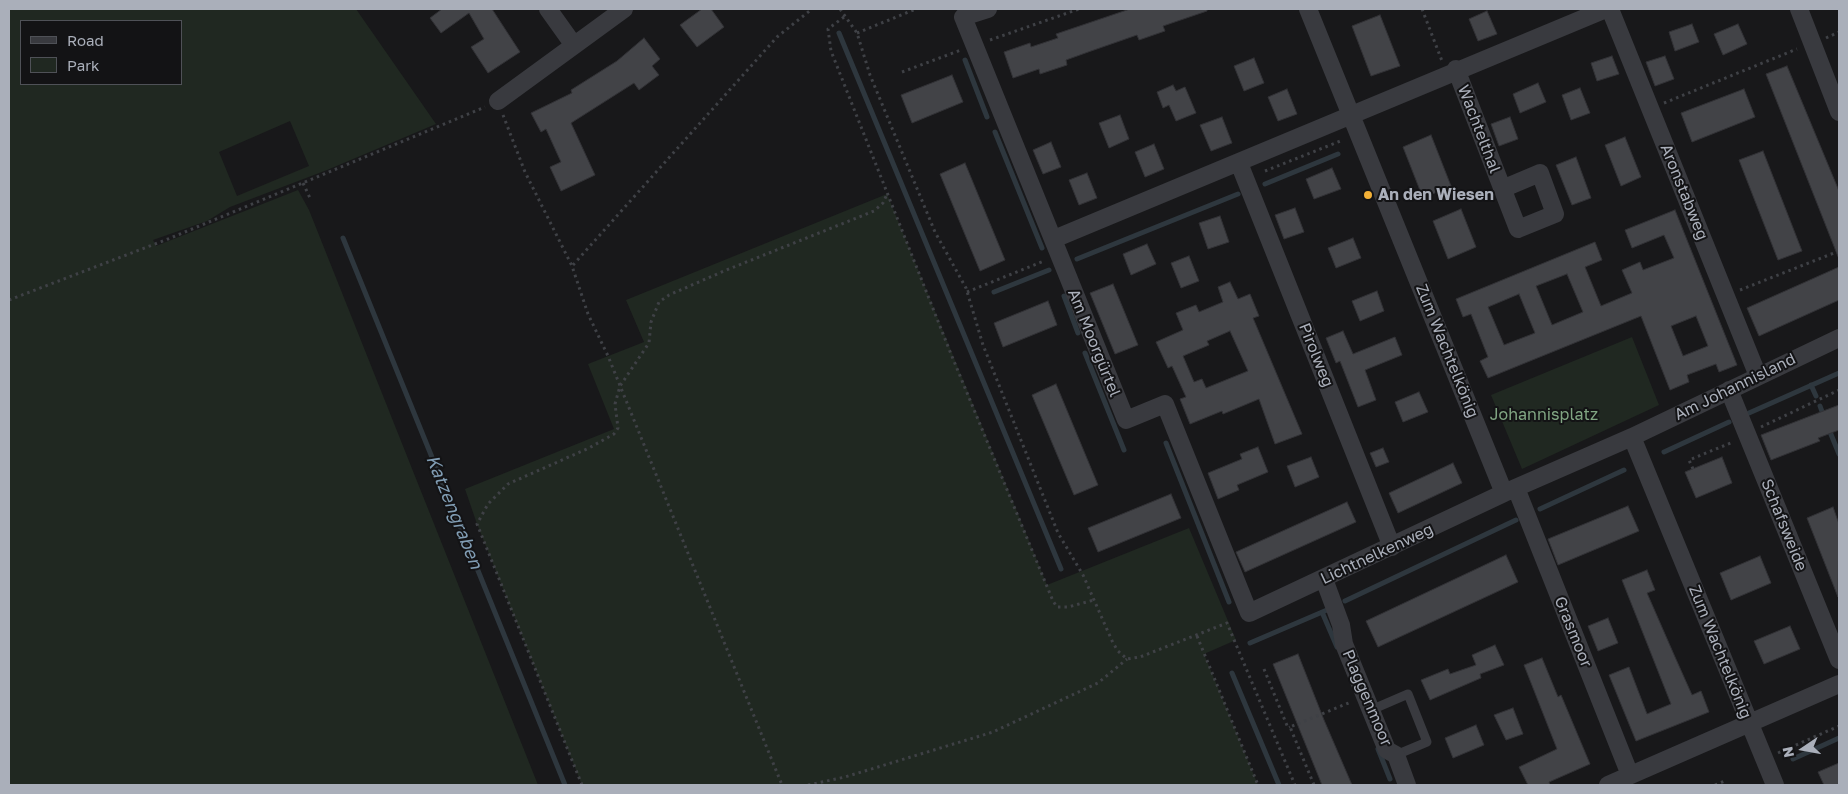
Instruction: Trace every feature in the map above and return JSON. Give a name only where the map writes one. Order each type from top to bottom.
[{"type":"street","points":[[548,9],[572,44]]},
{"type":"street","points":[[498,101],[572,44],[624,9]]},
{"type":"street","name":"Am Moorgürtel","points":[[988,9],[963,17],[1126,420],[1165,404],[1249,613]]},
{"type":"street","name":"Zum Wachtelkönig","points":[[1308,9],[1510,490]]},
{"type":"street","points":[[1054,240],[1240,163],[1452,71],[1606,9]]},
{"type":"street","name":"Aronstabweg","points":[[1610,9],[1758,376]]},
{"type":"street","points":[[1799,9],[1839,112]]},
{"type":"street","name":"Wachtelthal","points":[[1452,71],[1502,188]]},
{"type":"street","name":"Pirolweg","points":[[1240,163],[1392,547]]},
{"type":"street","name":"Am Johannisland","points":[[1632,437],[1839,338]]},
{"type":"street","name":"Schafsweide","points":[[1729,390],[1839,660]]},
{"type":"street","points":[[1510,490],[1632,437]]},
{"type":"street","name":"Zum Wachtelkönig","points":[[1632,437],[1775,785]]},
{"type":"street","name":"Lichtnelkenweg","points":[[1249,613],[1510,490]]},
{"type":"street","name":"Grasmoor","points":[[1510,490],[1630,776]]},
{"type":"street","name":"Plaggenmoor","points":[[1324,579],[1342,625],[1344,644],[1387,750],[1396,755],[1408,785]]},
{"type":"street","points":[[1608,785],[1839,684]]},
{"type":"lane","points":[[1368,703],[1408,694],[1427,742],[1396,755]]},
{"type":"path","points":[[572,266],[777,37],[812,9]]},
{"type":"path","points":[[840,9],[857,33],[870,75],[935,232],[966,288],[983,345],[1058,533],[1084,575],[1113,643],[1118,651],[1128,659]]},
{"type":"path","points":[[857,33],[916,9]]},
{"type":"path","points":[[1422,9],[1452,71]]},
{"type":"path","points":[[844,16],[828,29],[830,51],[1054,601],[1057,607],[1068,607],[1094,600]]},
{"type":"path","points":[[1650,109],[1839,32]]},
{"type":"path","points":[[9,300],[168,239],[498,101],[525,172],[572,266],[588,314],[620,386],[782,785]]},
{"type":"path","points":[[303,183],[310,198]]},
{"type":"path","points":[[582,785],[477,524],[488,504],[508,484],[589,448],[614,434],[618,428],[615,404],[620,386],[649,343],[651,322],[660,302],[669,295],[724,271],[874,211],[883,203],[887,194]]},
{"type":"path","points":[[1726,296],[1839,250]]},
{"type":"path","points":[[808,785],[845,777],[993,732],[1098,682],[1128,659],[1154,653],[1227,623],[1295,785]]},
{"type":"path","points":[[1197,636],[1258,785]]},
{"type":"path","points":[[1264,669],[1314,785]]},
{"type":"path","points":[[1290,728],[1368,703]]},
{"type":"path","points":[[1764,759],[1839,726]]},
{"type":"path","points":[[1715,785],[1727,780]]},
{"type":"green space","points":[[9,9],[356,9],[436,124],[327,170],[230,207],[207,221],[153,240],[156,246],[298,190],[309,210],[538,785],[9,785]],"holes":[[[290,121],[309,166],[237,196],[219,152]]]},
{"type":"green space","points":[[887,194],[1047,585],[1189,528],[1236,640],[1204,654],[1258,785],[582,785],[477,524],[465,489],[614,429],[588,364],[644,342],[626,300]]},
{"type":"green space","name":"Johannisplatz","points":[[1632,337],[1659,405],[1522,469],[1491,395]]},
{"type":"building","points":[[442,9],[492,9],[520,52],[488,73],[471,47],[484,39],[469,13],[441,33],[430,18]]},
{"type":"building","points":[[702,9],[711,9],[724,27],[697,47],[680,25]]},
{"type":"building","points":[[1130,9],[1207,9],[1207,11],[1163,26],[1165,31],[1139,40],[1137,35],[1066,60],[1067,65],[1040,74],[1039,69],[1013,78],[1004,52],[1030,43],[1031,47],[1058,38],[1056,34]]},
{"type":"building","points":[[1487,11],[1497,34],[1478,41],[1469,19]]},
{"type":"building","points":[[1380,15],[1400,66],[1371,76],[1352,26]]},
{"type":"building","points":[[1692,24],[1699,42],[1675,51],[1669,32]]},
{"type":"building","points":[[1738,24],[1747,44],[1723,55],[1714,34]]},
{"type":"building","points":[[644,38],[660,59],[652,66],[659,75],[639,90],[634,83],[571,123],[595,175],[561,191],[550,167],[561,162],[546,129],[541,132],[531,113],[572,93],[571,90],[617,61]]},
{"type":"building","points":[[1612,56],[1619,74],[1597,81],[1591,63]]},
{"type":"building","points":[[1665,56],[1674,79],[1655,86],[1646,62]]},
{"type":"building","points":[[1254,58],[1264,83],[1244,91],[1234,66]]},
{"type":"building","points":[[1787,66],[1839,191],[1839,259],[1766,74]]},
{"type":"building","points":[[952,75],[963,102],[912,123],[901,95]]},
{"type":"building","points":[[1538,83],[1546,102],[1520,113],[1513,94]]},
{"type":"building","points":[[1173,85],[1176,91],[1185,87],[1196,113],[1176,121],[1169,105],[1163,108],[1157,92]]},
{"type":"building","points":[[1580,88],[1590,113],[1571,120],[1562,95]]},
{"type":"building","points":[[1287,89],[1297,114],[1278,121],[1268,97]]},
{"type":"building","points":[[1744,89],[1755,117],[1692,142],[1681,113]]},
{"type":"building","points":[[1120,115],[1129,139],[1109,148],[1099,123]]},
{"type":"building","points":[[1222,117],[1232,143],[1211,151],[1200,125]]},
{"type":"building","points":[[1510,117],[1518,139],[1499,146],[1491,124]]},
{"type":"building","points":[[1431,135],[1451,186],[1423,198],[1403,147]]},
{"type":"building","points":[[1625,137],[1641,177],[1621,186],[1605,145]]},
{"type":"building","points":[[1051,142],[1061,167],[1043,174],[1033,150]]},
{"type":"building","points":[[1154,144],[1164,169],[1145,177],[1135,152]]},
{"type":"building","points":[[1763,151],[1802,251],[1778,260],[1739,160]]},
{"type":"building","points":[[1576,157],[1591,198],[1572,205],[1556,165]]},
{"type":"building","points":[[965,163],[1005,260],[980,271],[940,174]]},
{"type":"building","points":[[1332,168],[1341,189],[1314,199],[1306,179]]},
{"type":"building","points":[[1087,173],[1097,198],[1079,205],[1069,180]]},
{"type":"building","points":[[1295,208],[1304,232],[1284,239],[1275,215]]},
{"type":"building","points":[[1461,209],[1476,247],[1448,259],[1433,221]]},
{"type":"building","points":[[1675,210],[1737,365],[1719,372],[1716,364],[1687,375],[1689,382],[1670,390],[1641,316],[1488,378],[1480,361],[1488,357],[1471,314],[1463,317],[1456,299],[1595,242],[1602,260],[1585,267],[1601,306],[1632,293],[1622,270],[1640,262],[1643,270],[1674,258],[1664,235],[1632,248],[1625,230]],"holes":[[[1567,274],[1583,312],[1552,325],[1536,286]],[[1519,294],[1535,333],[1504,345],[1488,307]],[[1696,316],[1708,346],[1683,356],[1671,326]]]},
{"type":"building","points":[[1220,216],[1229,242],[1208,249],[1199,223]]},
{"type":"building","points":[[1353,238],[1361,258],[1336,268],[1328,248]]},
{"type":"building","points":[[1147,244],[1156,264],[1131,275],[1123,254]]},
{"type":"building","points":[[1189,256],[1199,281],[1181,288],[1171,263]]},
{"type":"building","points":[[1839,267],[1839,300],[1759,336],[1747,308]]},
{"type":"building","points":[[1230,282],[1238,299],[1250,294],[1259,316],[1253,318],[1302,434],[1275,444],[1259,399],[1223,414],[1222,411],[1190,424],[1180,399],[1186,397],[1172,366],[1168,368],[1156,342],[1183,330],[1176,313],[1196,305],[1199,312],[1223,302],[1218,287]],"holes":[[[1230,331],[1248,371],[1206,388],[1202,379],[1194,382],[1183,356],[1209,345],[1207,341]]]},
{"type":"building","points":[[1113,284],[1138,345],[1115,354],[1090,293]]},
{"type":"building","points":[[1377,291],[1384,311],[1360,321],[1352,301]]},
{"type":"building","points":[[1048,301],[1057,325],[1003,347],[994,323]]},
{"type":"building","points":[[1343,331],[1353,354],[1395,337],[1402,355],[1365,370],[1376,400],[1358,407],[1340,361],[1336,363],[1326,338]]},
{"type":"building","points":[[1056,384],[1098,485],[1074,495],[1032,395]]},
{"type":"building","points":[[1419,392],[1428,412],[1403,422],[1395,402]]},
{"type":"building","points":[[1839,405],[1839,430],[1818,438],[1820,441],[1771,460],[1761,435]]},
{"type":"building","points":[[1258,447],[1268,472],[1237,485],[1239,490],[1218,499],[1208,473],[1242,459],[1240,454]]},
{"type":"building","points":[[1383,448],[1389,462],[1376,467],[1370,453]]},
{"type":"building","points":[[1311,457],[1319,477],[1295,487],[1287,466]]},
{"type":"building","points":[[1722,457],[1732,483],[1696,498],[1685,472]]},
{"type":"building","points":[[1453,463],[1462,483],[1398,513],[1389,493]]},
{"type":"building","points":[[1171,494],[1181,518],[1098,552],[1088,528]]},
{"type":"building","points":[[1347,502],[1356,522],[1245,572],[1236,552]]},
{"type":"building","points":[[1628,506],[1639,531],[1558,565],[1548,539]]},
{"type":"building","points":[[1833,507],[1839,524],[1838,597],[1807,518]]},
{"type":"building","points":[[1506,555],[1518,582],[1378,647],[1366,621]]},
{"type":"building","points":[[1760,556],[1771,583],[1731,600],[1720,573]]},
{"type":"building","points":[[1647,570],[1655,590],[1647,593],[1692,695],[1701,691],[1709,712],[1636,741],[1609,675],[1629,667],[1647,714],[1671,704],[1622,580]]},
{"type":"building","points":[[1608,618],[1618,643],[1598,651],[1588,626]]},
{"type":"building","points":[[1790,626],[1800,649],[1764,664],[1754,641]]},
{"type":"building","points":[[1495,645],[1504,665],[1480,674],[1481,678],[1430,700],[1421,680],[1448,669],[1450,674],[1476,665],[1472,655]]},
{"type":"building","points":[[1298,654],[1352,785],[1322,785],[1273,664]]},
{"type":"building","points":[[1542,658],[1558,697],[1561,695],[1590,764],[1549,782],[1550,785],[1528,785],[1519,767],[1557,749],[1524,665]]},
{"type":"building","points":[[1513,708],[1523,734],[1506,740],[1494,715]]},
{"type":"building","points":[[1476,725],[1484,745],[1453,758],[1445,738]]},
{"type":"building","points":[[1839,763],[1839,785],[1824,785],[1818,772]]},
{"type":"waterway","points":[[839,33],[1061,569]]},
{"type":"waterway","points":[[965,60],[987,117]]},
{"type":"waterway","points":[[995,132],[1042,248]]},
{"type":"waterway","points":[[1265,184],[1338,154]]},
{"type":"waterway","points":[[1077,259],[1238,194]]},
{"type":"waterway","name":"Katzengraben","points":[[343,238],[565,785]]},
{"type":"waterway","points":[[994,292],[1049,270]]},
{"type":"waterway","points":[[1064,296],[1078,333]]},
{"type":"waterway","points":[[1085,353],[1124,450]]},
{"type":"waterway","points":[[1749,413],[1839,373]]},
{"type":"waterway","points":[[1811,385],[1816,396]]},
{"type":"waterway","points":[[1820,406],[1824,417]]},
{"type":"waterway","points":[[1664,452],[1729,422]]},
{"type":"waterway","points":[[1828,427],[1839,454]]},
{"type":"waterway","points":[[1166,443],[1229,602]]},
{"type":"waterway","points":[[1540,509],[1624,470]]},
{"type":"waterway","points":[[1345,601],[1516,520]]},
{"type":"waterway","points":[[1250,643],[1327,610]]},
{"type":"waterway","points":[[1322,612],[1337,647]]},
{"type":"waterway","points":[[1232,673],[1279,785]]},
{"type":"waterway","points":[[1793,759],[1839,738]]},
{"type":"waterway","points":[[1378,749],[1390,779]]},
{"type":"place","name":"An den Wiesen","points":[[1368,195]]}]
